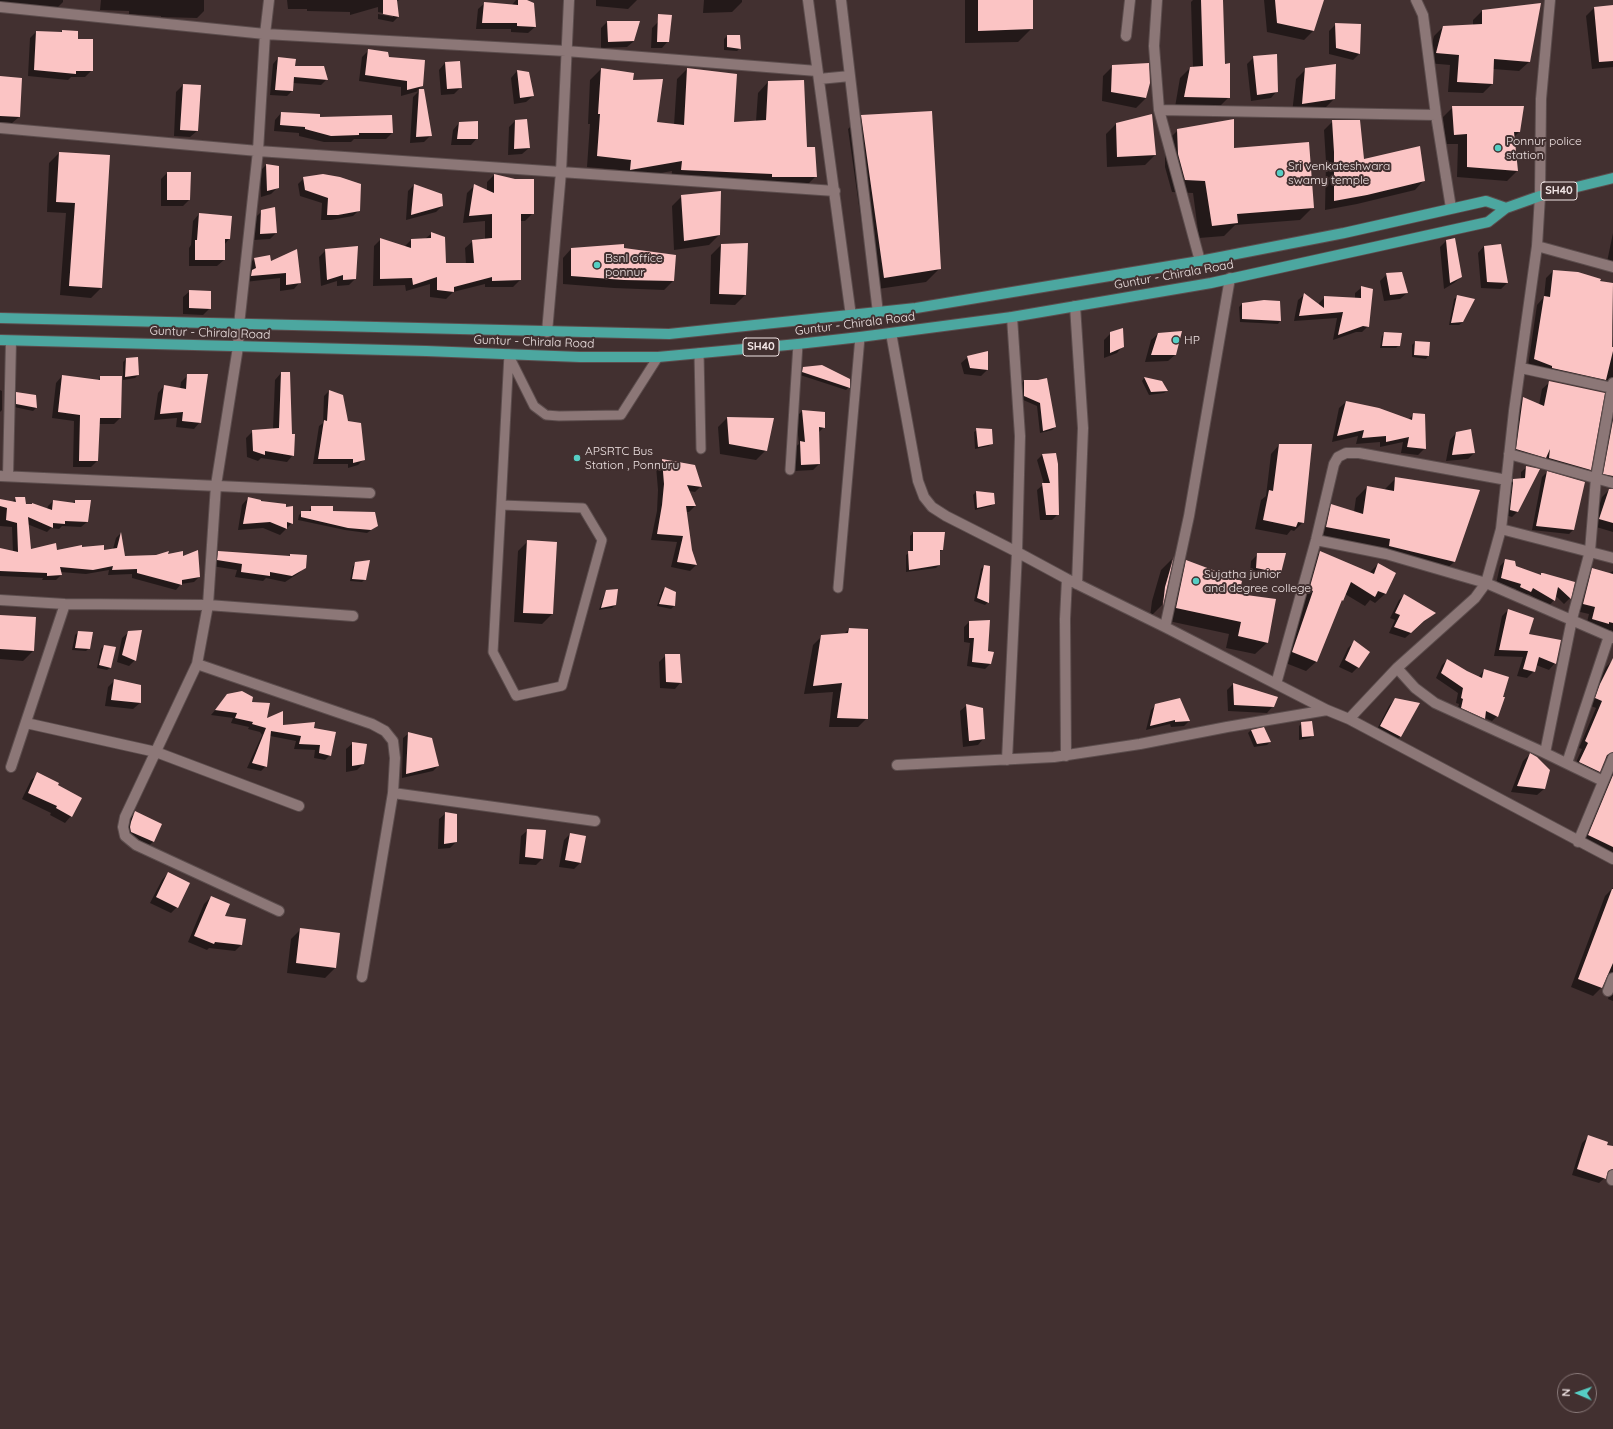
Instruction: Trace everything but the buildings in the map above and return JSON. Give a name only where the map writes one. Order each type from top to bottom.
[{"type":"main road","name":"Guntur - Chirala Road","points":[[0,340],[426,351],[580,357],[658,357],[699,354],[860,337],[1012,317],[1230,278],[1488,222],[1506,208],[1540,196],[1613,178]]},
{"type":"main road","name":"Guntur - Chirala Road","points":[[0,318],[239,325],[669,334],[916,308],[1200,261],[1344,233],[1486,201],[1506,208]]},
{"type":"street","points":[[0,16],[1,0]]},
{"type":"street","points":[[269,0],[265,34],[258,151],[239,325],[238,347],[216,485],[208,605],[197,664],[125,817],[123,827],[125,836],[136,844],[279,911]]},
{"type":"street","points":[[547,332],[561,172],[569,0]]},
{"type":"street","points":[[808,0],[851,316]]},
{"type":"street","points":[[841,0],[878,313]]},
{"type":"street","points":[[1126,36],[1130,0]]},
{"type":"street","points":[[1157,0],[1154,46],[1159,110],[1200,261]]},
{"type":"street","points":[[1416,0],[1423,15],[1436,115],[1451,208]]},
{"type":"street","points":[[1349,719],[1397,668],[1475,598],[1486,583],[1501,529],[1509,454],[1537,246],[1540,196],[1541,99],[1550,0]]},
{"type":"street","points":[[0,7],[265,34],[566,51],[818,75],[850,76]]},
{"type":"street","points":[[1159,110],[1436,115]]},
{"type":"street","points":[[0,128],[258,151],[835,191]]},
{"type":"street","points":[[1537,246],[1613,267]]},
{"type":"street","points":[[1165,627],[1189,516],[1230,278]]},
{"type":"street","points":[[1076,306],[1083,428],[1077,584]]},
{"type":"street","points":[[1007,760],[1017,552],[1020,436],[1012,317]]},
{"type":"street","points":[[891,333],[918,481],[924,497],[932,507],[946,516],[1067,579],[1165,627],[1327,710],[1349,719],[1578,842],[1613,859]]},
{"type":"street","points":[[12,340],[4,476],[370,493]]},
{"type":"street","points":[[1521,368],[1613,386],[1596,478],[1590,551],[1572,619],[1545,753]]},
{"type":"street","points":[[1276,684],[1316,540],[1334,464],[1338,457],[1346,453],[1359,453],[1507,480]]},
{"type":"street","points":[[1509,454],[1613,483]]},
{"type":"street","points":[[1501,529],[1613,558]]},
{"type":"street","points":[[1316,540],[1386,554],[1486,583],[1611,637],[1567,763]]},
{"type":"street","points":[[1066,756],[1064,619],[1067,579]]},
{"type":"street","points":[[0,600],[64,604],[208,605],[353,616]]},
{"type":"street","points":[[11,767],[64,604]]},
{"type":"street","points":[[197,664],[372,724],[385,731],[393,741],[395,758],[393,793],[362,978]]},
{"type":"street","points":[[1397,668],[1415,688],[1435,703],[1603,781]]},
{"type":"street","points":[[897,765],[1066,756],[1327,710]]},
{"type":"street","points":[[26,723],[156,752],[299,806]]},
{"type":"street","points":[[1578,842],[1613,758]]},
{"type":"street","points":[[393,793],[595,820]]},
{"type":"street","points":[[1608,991],[1613,978]]},
{"type":"lane","points":[[838,588],[860,337]]},
{"type":"lane","points":[[790,470],[798,344]]},
{"type":"lane","points":[[509,354],[534,406],[546,415],[559,416],[621,415],[658,357]]},
{"type":"lane","points":[[501,506],[583,508],[602,540],[562,686],[516,696],[493,652],[509,354]]},
{"type":"lane","points":[[699,354],[701,449]]},
{"type":"place","name":"Ponnur police station","points":[[1498,148]]},
{"type":"place","name":"Sri venkateshwara swamy temple","points":[[1280,173]]},
{"type":"place","name":"Bsnl office ponnur","points":[[597,265]]},
{"type":"place","name":"HP","points":[[1176,340]]},
{"type":"place","name":"APSRTC Bus Station , Ponnuru","points":[[577,458]]},
{"type":"place","name":"Sujatha junior and degree college","points":[[1196,581]]}]
